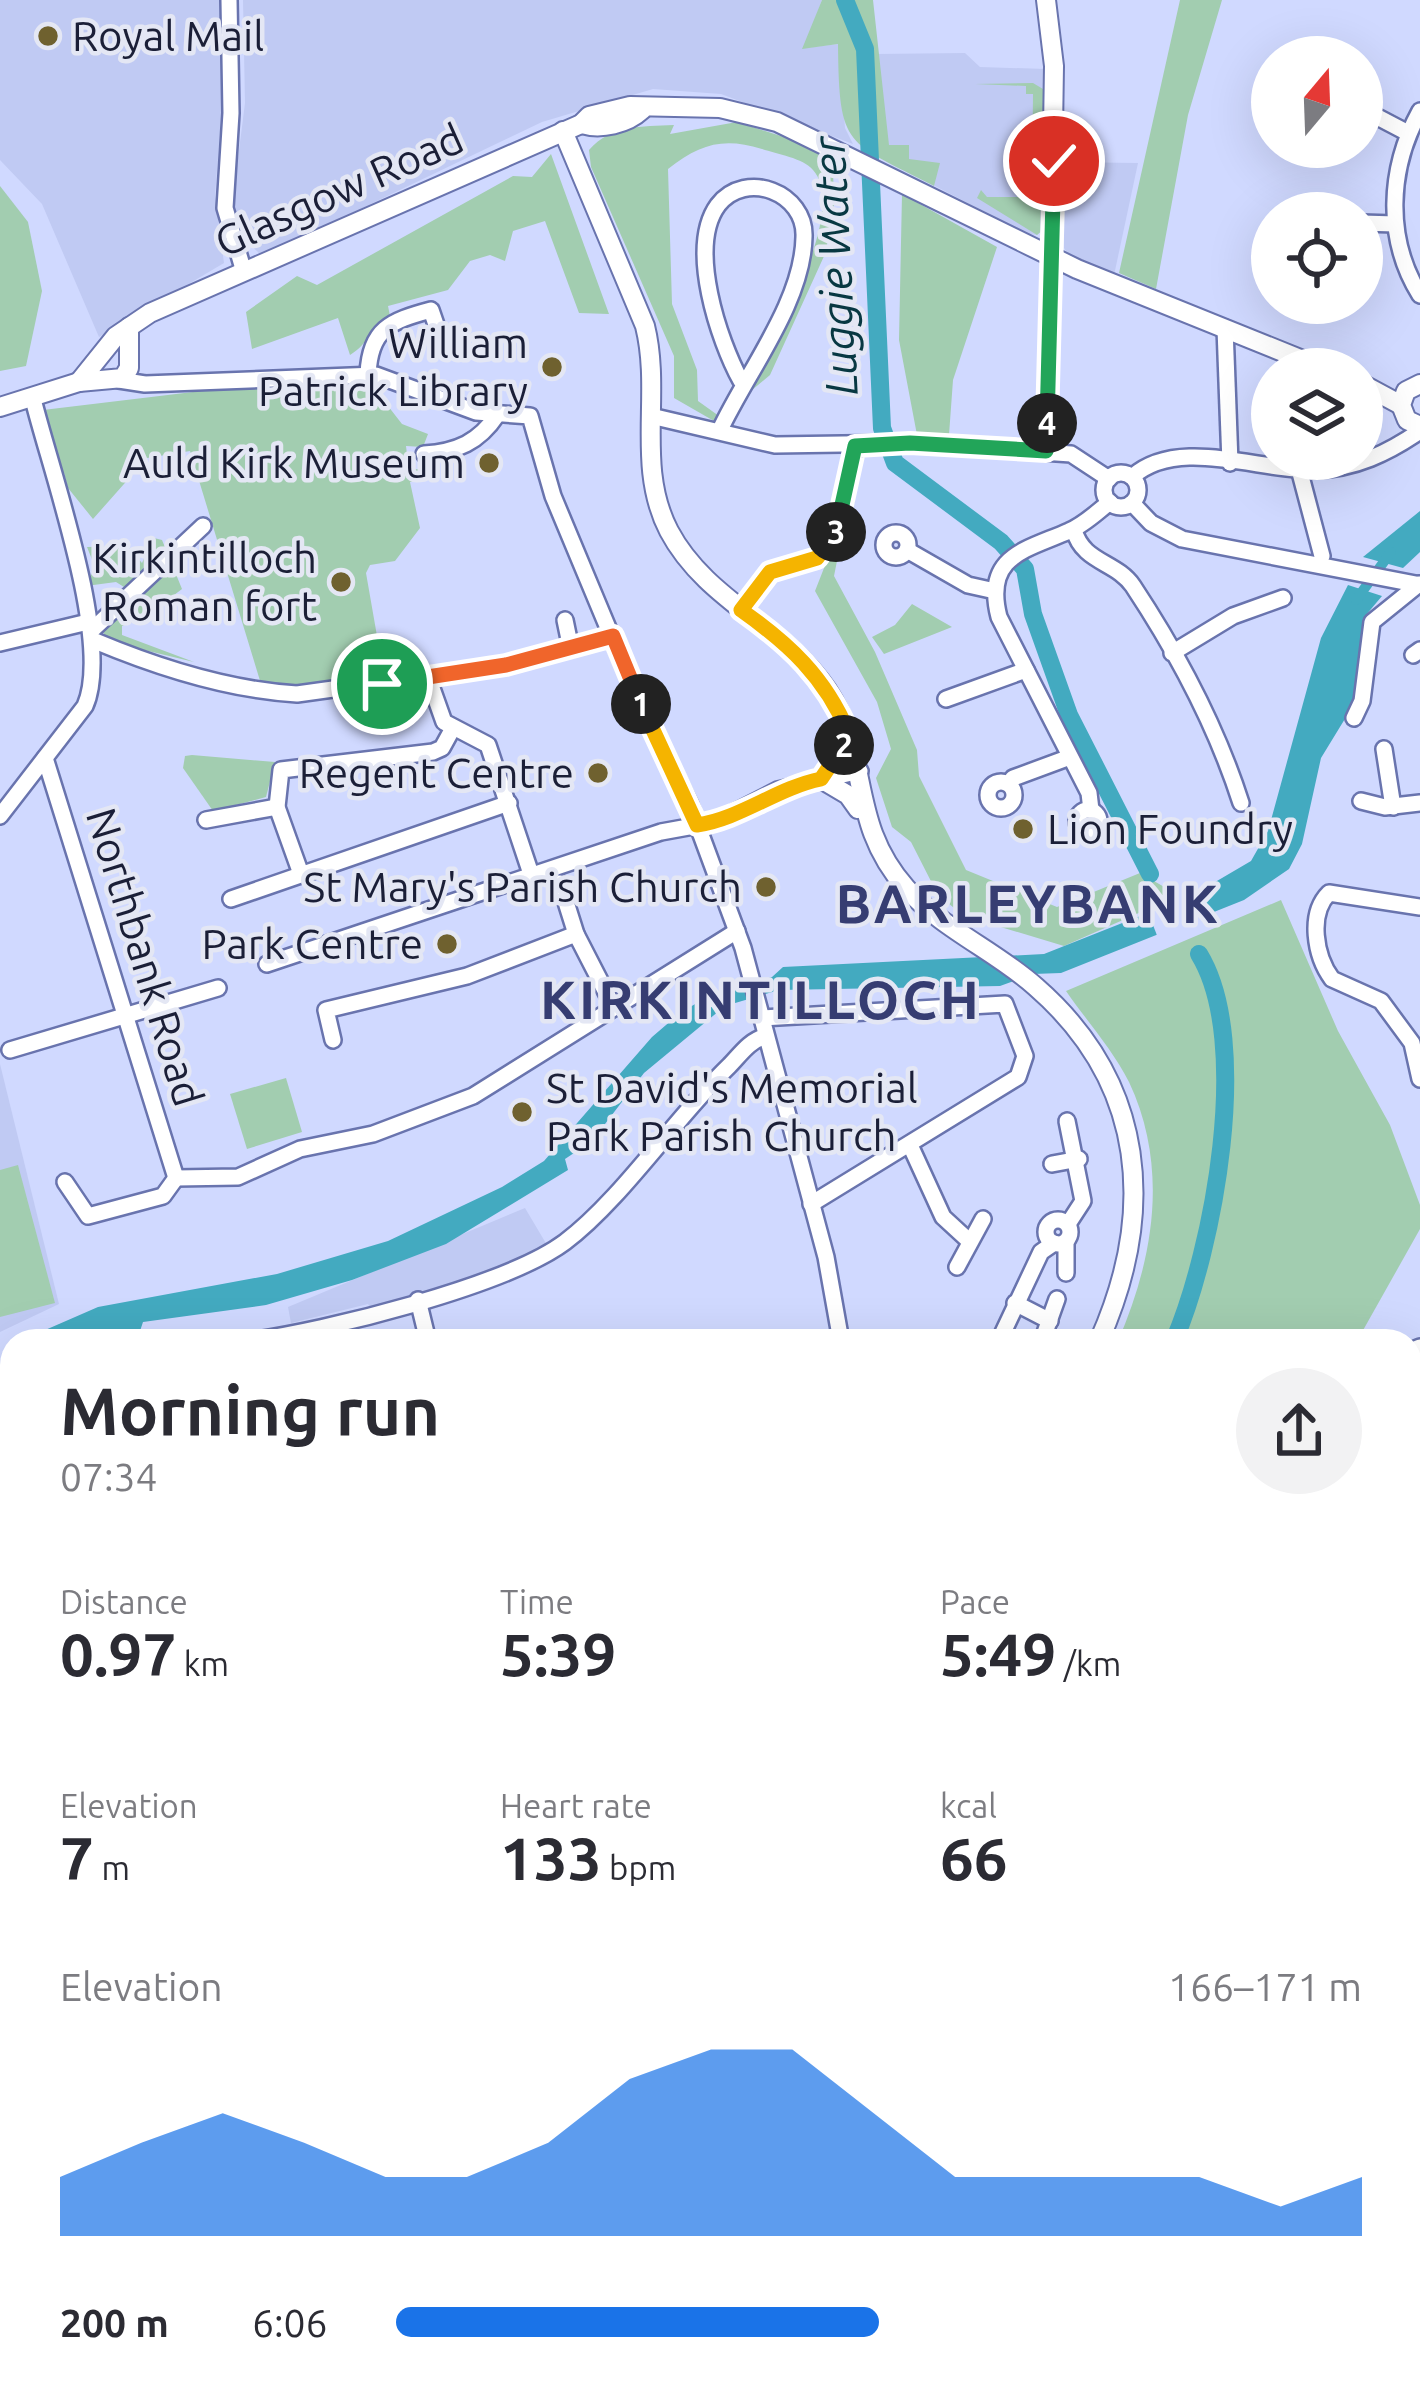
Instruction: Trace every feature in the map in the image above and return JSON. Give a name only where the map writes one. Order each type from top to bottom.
[{"type":"main road","points":[[1046,0],[1054,66],[1052,257]]},
{"type":"main road","name":"Glasgow Road","points":[[0,407],[33,400],[114,365],[129,327],[244,272],[528,145],[579,128],[590,116],[630,106],[642,110],[694,105],[740,111],[856,158],[1052,257],[1273,348]]},
{"type":"main road","points":[[578,169],[579,128]]},
{"type":"main road","points":[[579,128],[578,169],[641,311],[651,359],[650,455],[664,520],[690,564],[809,666],[848,732],[869,786],[880,849]]},
{"type":"main road","points":[[528,145],[557,153],[578,169]]},
{"type":"main road","points":[[1383,393],[1412,409]]},
{"type":"main road","points":[[848,732],[838,760],[821,779],[852,798],[908,890],[1045,994],[1101,1067],[1124,1120],[1134,1168],[1136,1216],[1129,1264],[1105,1329]]},
{"type":"main road","points":[[860,771],[862,815]]},
{"type":"street","points":[[229,0],[231,101],[225,208],[244,272]]},
{"type":"street","points":[[1417,284],[1400,257],[1395,224],[1408,133],[1420,112]]},
{"type":"street","points":[[1383,122],[1408,133]]},
{"type":"street","points":[[1398,184],[1420,184]]},
{"type":"street","points":[[720,430],[741,381],[786,307],[805,234],[792,204],[763,188],[742,189],[723,199],[708,230],[712,318],[741,381]]},
{"type":"street","points":[[1383,224],[1395,224]]},
{"type":"street","points":[[1046,451],[1052,257]]},
{"type":"street","points":[[368,374],[369,348],[379,330],[396,319],[431,310],[442,345]]},
{"type":"street","points":[[1225,328],[1230,463]]},
{"type":"street","points":[[114,365],[145,384],[368,374],[497,415],[530,416],[553,496],[697,825],[737,931],[811,1204],[833,1329]]},
{"type":"street","points":[[0,816],[94,686],[91,631],[33,400]]},
{"type":"street","points":[[1383,452],[1402,444],[1412,409]]},
{"type":"street","points":[[424,454],[469,444],[484,435],[497,415]]},
{"type":"street","points":[[651,416],[775,445],[910,443],[1046,451],[1082,458],[1108,479]]},
{"type":"street","points":[[741,610],[770,572],[817,558],[829,547],[863,447]]},
{"type":"street","points":[[1132,477],[1159,459],[1251,465]]},
{"type":"street","points":[[1108,479],[1123,473],[1132,477],[1138,490],[1132,503]]},
{"type":"street","points":[[1108,479],[1105,493],[1110,502]]},
{"type":"street","points":[[1302,480],[1322,556]]},
{"type":"street","points":[[1091,810],[1070,757],[999,617],[995,591],[1011,560],[1027,544],[1073,530],[1110,502],[1132,503],[1151,523],[1182,539],[1419,585]]},
{"type":"street","points":[[91,631],[203,526]]},
{"type":"street","points":[[1073,530],[1088,554],[1129,580],[1216,728],[1241,803]]},
{"type":"street","points":[[907,550],[968,584],[995,591]]},
{"type":"street","points":[[1354,718],[1362,701],[1372,622],[1419,585]]},
{"type":"street","points":[[1172,653],[1233,616],[1283,598]]},
{"type":"street","points":[[565,620],[571,649]]},
{"type":"street","points":[[0,643],[91,631],[264,692],[297,694],[428,677],[571,649],[613,636]]},
{"type":"street","points":[[946,699],[1026,670]]},
{"type":"street","points":[[428,677],[436,712],[453,728],[488,745],[532,877]]},
{"type":"street","points":[[301,874],[277,807],[278,776],[287,765],[376,762],[433,752],[442,748],[453,728]]},
{"type":"street","points":[[1384,749],[1393,807]]},
{"type":"street","points":[[1009,784],[1013,778],[1070,757]]},
{"type":"street","name":"Northbank Road","points":[[45,758],[176,1178]]},
{"type":"street","points":[[267,964],[716,822],[778,790],[860,771]]},
{"type":"street","points":[[1360,801],[1393,807],[1420,803]]},
{"type":"street","points":[[231,898],[509,803]]},
{"type":"street","points":[[206,820],[277,807]]},
{"type":"street","points":[[560,883],[576,934],[614,1006]]},
{"type":"street","points":[[1420,907],[1329,892],[1321,902],[1317,939],[1332,979],[1375,996],[1412,1043],[1420,1079]]},
{"type":"street","points":[[65,1182],[88,1216],[163,1196],[176,1178],[238,1177],[300,1149],[425,1116],[473,1096],[737,931]]},
{"type":"street","points":[[333,1040],[326,1010],[467,976],[576,934]]},
{"type":"street","points":[[10,1050],[218,988]]},
{"type":"street","points":[[760,1013],[1005,1004],[1025,1056],[1018,1077],[811,1204]]},
{"type":"street","points":[[322,1329],[522,1264],[564,1243],[682,1113],[764,1036]]},
{"type":"street","points":[[1004,1329],[1041,1252],[1063,1236],[1082,1209],[1079,1159],[1067,1121]]},
{"type":"street","points":[[910,1145],[944,1217],[968,1240]]},
{"type":"street","points":[[1052,1164],[1079,1159]]},
{"type":"street","points":[[957,1267],[982,1219]]},
{"type":"street","points":[[1063,1236],[1066,1273]]},
{"type":"street","points":[[1047,1329],[1058,1299]]},
{"type":"street","points":[[418,1300],[425,1329]]},
{"type":"street","points":[[1015,1303],[1051,1321]]},
{"type":"shaded area","points":[[0,0],[222,0],[224,80],[215,196],[224,263],[99,337],[42,204],[0,160]]},
{"type":"shaded area","points":[[243,0],[822,0],[804,48],[839,44],[845,128],[853,144],[721,94],[653,89],[542,122],[262,256],[237,232],[234,190],[245,103]]},
{"type":"shaded area","points":[[822,0],[873,0],[889,145],[909,145],[909,159],[940,163],[934,186],[853,138],[841,104],[838,44],[802,49]]},
{"type":"shaded area","points":[[1180,0],[1222,0],[1188,115],[1156,289],[1119,273]]},
{"type":"shaded area","points":[[965,53],[980,67],[1046,69],[1037,235],[891,163],[875,54]]},
{"type":"shaded area","points":[[1033,83],[1043,89],[1045,98],[1043,230],[1037,235],[977,198],[981,190],[987,197],[1024,197],[1026,190],[1032,190],[1033,94],[1026,94],[1026,86],[975,84]]},
{"type":"shaded area","points":[[737,122],[809,145],[833,165],[834,213],[825,254],[770,375],[746,395],[802,282],[822,217],[822,190],[813,170],[803,162],[735,144],[702,149],[668,169],[672,304],[697,370],[698,401],[719,416],[714,421],[674,398],[674,356],[591,167],[589,150],[607,135],[628,128],[674,125],[670,134]]},
{"type":"shaded area","points":[[551,154],[609,314],[579,313],[545,221],[513,231],[505,261],[490,255],[470,261],[448,290],[388,306],[390,316],[350,355],[338,318],[252,349],[246,312],[297,276],[317,285],[513,176],[532,177]]},
{"type":"shaded area","points":[[1061,162],[1138,163],[1113,280],[1073,261],[1064,248]]},
{"type":"shaded area","points":[[0,186],[28,222],[42,291],[26,366],[0,371]]},
{"type":"shaded area","points":[[902,194],[997,247],[953,380],[949,435],[917,435],[899,340]]},
{"type":"shaded area","points":[[367,379],[402,424],[428,434],[423,447],[406,446],[409,470],[418,469],[419,480],[410,482],[420,528],[395,561],[370,565],[366,573],[377,636],[393,662],[362,677],[329,684],[261,684],[190,451],[147,458],[93,519],[68,488],[64,473],[58,473],[43,410],[251,385]]},
{"type":"shaded area","points":[[1420,511],[1420,552],[1403,568],[1363,557]]},
{"type":"shaded area","points":[[837,535],[841,541],[834,576],[875,652],[917,750],[919,776],[966,870],[1057,907],[1140,873],[1166,888],[1166,901],[1064,946],[964,916],[938,895],[911,842],[892,827],[876,778],[891,749],[877,702],[815,591]]},
{"type":"shaded area","points":[[154,538],[162,540],[182,589],[145,617],[122,626],[122,635],[194,662],[107,641],[98,619],[124,587],[116,582],[86,586],[95,567],[87,547],[127,546],[142,563]]},
{"type":"shaded area","points":[[1348,585],[1382,596],[1366,615],[1354,704],[1321,758],[1302,844],[1289,869],[1244,900],[1061,973],[1033,974],[1000,986],[779,990],[725,1006],[644,1073],[592,1141],[565,1159],[568,1170],[446,1244],[352,1280],[266,1305],[143,1322],[141,1329],[48,1329],[98,1307],[277,1274],[388,1241],[502,1187],[544,1161],[652,1037],[680,1013],[712,994],[772,977],[783,967],[1044,954],[1193,895],[1251,861],[1268,831],[1321,638]]},
{"type":"shaded area","points":[[912,604],[952,627],[884,654],[872,637],[895,625]]},
{"type":"shaded area","points":[[185,756],[275,762],[266,797],[213,811],[183,768]]},
{"type":"shaded area","points":[[1281,900],[1338,1031],[1390,1125],[1420,1205],[1420,1229],[1364,1329],[1123,1329],[1148,1245],[1153,1179],[1149,1147],[1129,1082],[1066,991]]},
{"type":"shaded area","points":[[0,1064],[59,1304],[0,1329]]},
{"type":"shaded area","points":[[286,1078],[302,1132],[247,1149],[230,1094]]},
{"type":"shaded area","points":[[18,1165],[55,1303],[0,1317],[0,1170]]},
{"type":"shaded area","points":[[525,1208],[547,1245],[494,1270],[371,1309],[368,1304],[291,1323],[288,1307]]},
{"type":"pier","points":[[1191,889],[1203,921],[1158,938],[1146,907]]},
{"type":"waterway","name":"Luggie Water","points":[[845,0],[865,49],[882,428],[895,463],[1001,542],[1025,569],[1033,614],[1069,715],[1150,874]]},
{"type":"waterway","points":[[1356,600],[1391,552]]},
{"type":"waterway","name":"Luggie Water","points":[[1178,1329],[1213,1202],[1225,1091],[1215,992],[1199,954]]},
{"type":"place","name":"Royal Mail","points":[[48,36]]},
{"type":"place","name":"William Patrick Library","points":[[552,367]]},
{"type":"place","name":"Auld Kirk Museum","points":[[489,463]]},
{"type":"place","name":"Kirkintilloch Roman fort","points":[[341,582]]},
{"type":"place","name":"Regent Centre","points":[[598,773]]},
{"type":"place","name":"Lion Foundry","points":[[1023,829]]},
{"type":"place","name":"St Mary's Parish Church","points":[[766,887]]},
{"type":"place","name":"Park Centre","points":[[447,944]]},
{"type":"place","name":"St David's Memorial Park Parish Church","points":[[522,1112]]},
{"type":"district","name":"BARLEYBANK","points":[[1028,904]]},
{"type":"district","name":"KIRKINTILLOCH","points":[[761,1000]]},
{"type":"route","points":[[382,684],[506,665],[613,636],[697,825],[716,822],[778,790],[821,779],[838,760],[848,732],[838,708],[792,647],[741,610],[770,572],[817,558],[829,547],[840,523],[855,446],[910,443],[1046,451],[1054,161]]}]
